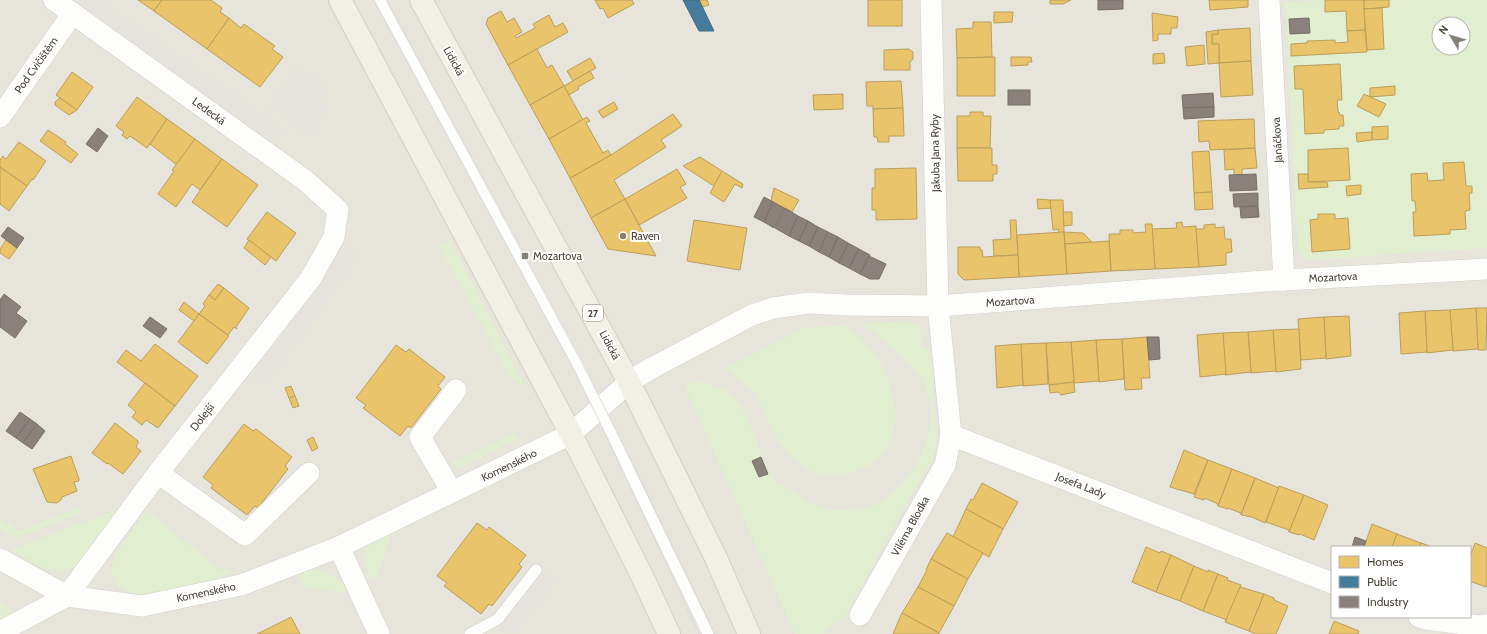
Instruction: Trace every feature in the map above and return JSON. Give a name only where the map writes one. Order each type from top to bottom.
[{"type":"main road","points":[[340,0],[571,434],[642,576],[669,634]]},
{"type":"main road","name":"Lidická","points":[[421,0],[629,382],[716,558],[749,634]]},
{"type":"street","name":"Ledecká","points":[[54,0],[306,181],[338,210],[334,237]]},
{"type":"street","name":"Jakuba Jana Ryby","points":[[931,0],[938,306]]},
{"type":"street","name":"Janáčkova","points":[[1269,0],[1284,280]]},
{"type":"street","name":"Pod Cvičištěm","points":[[0,117],[72,13]]},
{"type":"street","name":"Dolejší","points":[[67,596],[158,473],[311,278],[334,237]]},
{"type":"street","name":"Mozartova","points":[[571,434],[629,382],[650,369],[752,315],[773,308],[809,303],[938,306],[1284,280],[1487,269]]},
{"type":"street","points":[[938,306],[951,435]]},
{"type":"street","points":[[452,492],[420,437],[456,390]]},
{"type":"street","name":"Komenského","points":[[0,559],[67,596],[142,606],[241,585],[339,547],[571,434]]},
{"type":"street","name":"Josefa Lady","points":[[951,435],[1331,583]]},
{"type":"street","name":"Viléma Blodka","points":[[860,615],[945,465],[951,435]]},
{"type":"street","points":[[158,473],[245,534],[309,473]]},
{"type":"street","points":[[339,547],[379,634]]},
{"type":"street","points":[[0,632],[67,596]]},
{"type":"street","points":[[1422,618],[1478,626],[1487,625]]},
{"type":"lane","points":[[380,0],[577,363],[708,634]]},
{"type":"lane","points":[[470,634],[498,619],[536,570]]},
{"type":"shaded area","points":[[0,0],[1487,0],[1487,634],[0,634]]},
{"type":"shaded area","points":[[71,0],[101,0],[286,130],[276,144]]},
{"type":"shaded area","points":[[297,65],[329,88],[320,101],[330,109],[310,137],[268,106]]},
{"type":"shaded area","points":[[348,244],[362,254],[265,387],[251,377]]},
{"type":"shaded area","points":[[534,560],[558,579],[516,634],[509,634],[488,619]]},
{"type":"green space","points":[[1325,0],[1325,12],[1346,11],[1348,42],[1335,43],[1334,40],[1308,41],[1307,43],[1291,44],[1291,56],[1366,52],[1367,50],[1384,49],[1382,8],[1389,7],[1389,0],[1487,0],[1487,248],[1310,260],[1298,253],[1285,2]],"holes":[[[1340,64],[1342,99],[1337,100],[1338,112],[1340,115],[1343,115],[1343,126],[1324,130],[1324,133],[1306,134],[1303,89],[1295,89],[1294,66]],[[1394,86],[1395,95],[1370,96],[1370,88]],[[1364,94],[1385,104],[1379,117],[1358,107]],[[1388,126],[1388,139],[1357,141],[1357,133],[1372,132],[1372,127]],[[1348,148],[1350,180],[1308,182],[1308,150]],[[1464,162],[1466,186],[1472,186],[1472,193],[1469,193],[1470,210],[1465,211],[1466,229],[1450,230],[1450,234],[1414,236],[1413,212],[1416,212],[1415,201],[1412,201],[1411,174],[1427,173],[1428,181],[1444,180],[1443,163]],[[1318,214],[1335,214],[1335,219],[1348,218],[1350,249],[1312,252]]]},
{"type":"green space","points":[[450,240],[523,383],[520,385],[512,380],[507,372],[439,246]]},
{"type":"green space","points":[[904,321],[919,327],[923,347],[930,348],[937,435],[936,449],[932,461],[912,493],[846,615],[824,634],[795,634],[686,389],[687,385],[697,382],[708,384],[721,389],[732,396],[748,418],[768,471],[778,486],[782,483],[809,501],[821,507],[832,510],[846,510],[875,505],[882,502],[901,486],[919,460],[929,430],[931,414],[930,399],[920,376],[905,359],[863,324]]},
{"type":"green space","points":[[847,325],[868,344],[875,353],[886,373],[895,404],[893,435],[886,449],[875,460],[860,470],[850,474],[838,476],[821,475],[799,463],[785,449],[774,433],[753,392],[748,386],[724,369],[803,328]]},
{"type":"green space","points":[[514,433],[518,439],[461,467],[456,467],[451,463]]},
{"type":"green space","points":[[80,507],[82,510],[79,514],[17,538],[0,528],[0,518],[18,531]]},
{"type":"green space","points":[[124,507],[77,566],[58,572],[38,566],[12,549]]},
{"type":"green space","points":[[147,510],[219,569],[233,571],[212,582],[178,591],[137,595],[123,590],[116,583],[111,572],[113,561],[117,551]]},
{"type":"green space","points":[[384,529],[389,537],[389,541],[377,577],[371,579],[365,563],[365,551],[372,540]]},
{"type":"green space","points":[[312,569],[332,575],[348,590],[341,593],[305,587],[298,573]]},
{"type":"green space","points":[[0,603],[13,612],[6,621],[0,622]]},
{"type":"building: Homes","points":[[138,0],[162,0],[154,11]]},
{"type":"building: Homes","points":[[162,0],[211,0],[222,8],[220,12],[229,18],[207,49],[154,11]]},
{"type":"building: Homes","points":[[595,0],[632,0],[634,4],[608,18],[603,8],[600,9]]},
{"type":"building: Homes","points":[[699,0],[707,0],[709,5],[702,7]]},
{"type":"building: Homes","points":[[868,0],[902,0],[902,26],[868,26]]},
{"type":"building: Homes","points":[[1050,0],[1071,0],[1063,4],[1050,4]]},
{"type":"building: Homes","points":[[1209,0],[1248,0],[1248,7],[1210,10]]},
{"type":"building: Homes","points":[[1325,0],[1364,0],[1365,30],[1347,31],[1346,11],[1325,12]]},
{"type":"building: Homes","points":[[1364,0],[1389,0],[1389,7],[1364,9]]},
{"type":"building: Homes","points":[[1382,8],[1384,49],[1367,50],[1364,9]]},
{"type":"building: Homes","points":[[501,11],[507,22],[514,18],[522,32],[515,36],[516,38],[535,28],[533,24],[549,15],[555,27],[563,23],[568,32],[508,65],[486,24],[488,18]]},
{"type":"building: Homes","points":[[994,12],[1013,12],[1012,22],[994,23]]},
{"type":"building: Homes","points":[[1152,13],[1178,17],[1177,28],[1171,28],[1171,34],[1158,34],[1158,40],[1153,41]]},
{"type":"building: Homes","points":[[229,18],[241,28],[244,24],[275,46],[272,49],[283,57],[260,87],[207,49]]},
{"type":"building: Homes","points":[[973,22],[991,22],[992,57],[957,58],[956,29],[973,28]]},
{"type":"building: Homes","points":[[1250,28],[1251,61],[1219,63],[1219,44],[1212,44],[1212,34],[1218,34],[1218,30]]},
{"type":"building: Homes","points":[[1218,30],[1218,34],[1212,34],[1212,44],[1219,44],[1219,63],[1208,64],[1206,32]]},
{"type":"building: Homes","points":[[1365,30],[1367,52],[1291,56],[1291,44],[1307,43],[1307,41],[1335,40],[1335,43],[1348,42],[1347,31]]},
{"type":"building: Homes","points":[[1204,45],[1205,64],[1187,66],[1185,47]]},
{"type":"building: Homes","points":[[537,49],[547,68],[552,65],[564,86],[530,105],[508,65]]},
{"type":"building: Homes","points":[[909,49],[913,52],[913,59],[910,62],[910,70],[884,70],[884,50]]},
{"type":"building: Homes","points":[[1164,53],[1165,63],[1153,64],[1153,54]]},
{"type":"building: Homes","points":[[995,57],[995,96],[957,96],[957,58]]},
{"type":"building: Homes","points":[[1011,57],[1031,57],[1032,62],[1028,62],[1028,65],[1011,66]]},
{"type":"building: Homes","points":[[590,58],[596,68],[573,81],[567,71]]},
{"type":"building: Homes","points":[[1251,61],[1253,95],[1221,97],[1219,63]]},
{"type":"building: Homes","points":[[1340,64],[1342,100],[1337,100],[1338,112],[1340,115],[1343,115],[1344,126],[1339,126],[1339,129],[1324,130],[1324,133],[1305,134],[1303,89],[1295,89],[1294,66]]},
{"type":"building: Homes","points":[[590,71],[594,78],[578,87],[579,89],[569,95],[564,86]]},
{"type":"building: Homes","points":[[72,72],[93,87],[77,110],[56,95]]},
{"type":"building: Homes","points":[[901,81],[903,108],[873,109],[873,106],[867,106],[866,82]]},
{"type":"building: Homes","points":[[564,86],[583,120],[549,139],[530,105]]},
{"type":"building: Homes","points":[[1395,86],[1395,95],[1370,97],[1370,88]]},
{"type":"building: Homes","points":[[843,94],[843,109],[814,110],[813,95]]},
{"type":"building: Homes","points":[[1364,94],[1386,104],[1379,117],[1357,106]]},
{"type":"building: Homes","points":[[137,97],[167,119],[147,148],[130,136],[127,139],[122,135],[124,132],[116,126]]},
{"type":"building: Homes","points":[[60,98],[77,110],[69,115],[55,105],[55,102]]},
{"type":"building: Homes","points":[[614,102],[618,109],[603,118],[598,111]]},
{"type":"building: Homes","points":[[903,108],[904,136],[889,136],[889,142],[878,142],[877,137],[874,137],[873,109]]},
{"type":"building: Homes","points":[[970,112],[983,112],[983,116],[991,116],[990,148],[957,148],[957,116],[970,116]]},
{"type":"building: Homes","points":[[673,114],[682,126],[661,140],[666,147],[614,180],[625,199],[591,218],[570,178],[611,155]]},
{"type":"building: Homes","points":[[587,117],[590,121],[586,123],[603,153],[608,150],[611,155],[570,178],[549,139]]},
{"type":"building: Homes","points":[[167,119],[195,139],[177,165],[150,144]]},
{"type":"building: Homes","points":[[1254,119],[1255,148],[1210,150],[1209,141],[1199,142],[1198,121]]},
{"type":"building: Homes","points":[[1388,126],[1388,139],[1372,140],[1372,127]]},
{"type":"building: Homes","points":[[48,130],[66,142],[65,144],[78,154],[71,163],[40,141]]},
{"type":"building: Homes","points":[[1372,132],[1372,140],[1357,142],[1356,133]]},
{"type":"building: Homes","points":[[195,139],[222,159],[200,190],[192,184],[176,207],[158,194],[174,171],[172,170]]},
{"type":"building: Homes","points":[[19,142],[46,161],[27,186],[0,167],[0,160],[3,156],[6,159]]},
{"type":"building: Homes","points":[[957,148],[992,148],[992,165],[997,165],[997,174],[993,174],[993,181],[958,181]]},
{"type":"building: Homes","points":[[1255,148],[1257,168],[1242,169],[1242,175],[1234,175],[1234,169],[1225,170],[1224,150]]},
{"type":"building: Homes","points":[[1348,148],[1350,180],[1308,182],[1308,150]]},
{"type":"building: Homes","points":[[1209,151],[1212,192],[1194,193],[1192,152]]},
{"type":"building: Homes","points":[[700,157],[722,171],[714,186],[683,166]]},
{"type":"building: Homes","points":[[222,159],[258,185],[227,227],[192,202]]},
{"type":"building: Homes","points":[[1464,162],[1466,186],[1472,186],[1472,193],[1469,193],[1470,210],[1465,211],[1466,229],[1450,230],[1450,234],[1414,236],[1413,212],[1416,212],[1415,201],[1412,201],[1411,174],[1427,173],[1428,181],[1444,180],[1443,163]]},
{"type":"building: Homes","points":[[0,167],[27,186],[9,211],[0,204]]},
{"type":"building: Homes","points":[[916,168],[917,219],[876,220],[876,210],[872,210],[872,188],[875,188],[875,169]]},
{"type":"building: Homes","points":[[677,169],[686,184],[680,187],[687,198],[639,225],[625,199]]},
{"type":"building: Homes","points":[[722,171],[743,184],[742,188],[735,184],[724,202],[710,193]]},
{"type":"building: Homes","points":[[1298,174],[1308,174],[1308,182],[1327,182],[1328,187],[1299,189]]},
{"type":"building: Homes","points":[[1361,185],[1361,194],[1347,196],[1346,186]]},
{"type":"building: Homes","points":[[774,188],[799,200],[792,212],[771,201]]},
{"type":"building: Homes","points":[[1212,192],[1213,209],[1195,210],[1194,193]]},
{"type":"building: Homes","points":[[625,199],[656,256],[608,249],[591,218]]},
{"type":"building: Homes","points":[[1037,199],[1050,200],[1051,208],[1038,209]]},
{"type":"building: Homes","points":[[1050,200],[1063,200],[1064,232],[1058,233],[1059,229],[1053,230]]},
{"type":"building: Homes","points":[[267,212],[296,233],[276,261],[247,239]]},
{"type":"building: Homes","points":[[1063,212],[1072,212],[1072,225],[1064,226]]},
{"type":"building: Homes","points":[[1318,214],[1335,214],[1335,219],[1348,218],[1350,249],[1312,252],[1310,220],[1318,219]]},
{"type":"building: Homes","points":[[694,220],[747,228],[740,270],[687,261]]},
{"type":"building: Homes","points":[[1010,220],[1016,220],[1018,255],[994,256],[993,240],[1011,239]]},
{"type":"building: Homes","points":[[1182,222],[1183,227],[1196,226],[1199,267],[1155,269],[1152,229],[1177,228],[1176,223]]},
{"type":"building: Homes","points":[[1145,224],[1152,224],[1155,269],[1111,271],[1109,234],[1120,234],[1120,230],[1133,230],[1133,233],[1146,232]]},
{"type":"building: Homes","points":[[1215,224],[1215,228],[1224,227],[1225,239],[1231,239],[1232,252],[1226,253],[1226,265],[1199,267],[1196,229],[1204,229],[1204,225]]},
{"type":"building: Homes","points":[[1064,232],[1067,274],[1019,277],[1017,235]]},
{"type":"building: Homes","points":[[1064,232],[1083,233],[1092,242],[1065,244]]},
{"type":"building: Homes","points":[[6,240],[17,248],[9,259],[0,253],[0,249]]},
{"type":"building: Homes","points":[[249,240],[271,257],[265,265],[244,248]]},
{"type":"building: Homes","points":[[1109,241],[1111,271],[1067,274],[1065,244]]},
{"type":"building: Homes","points":[[958,247],[980,247],[983,257],[1018,255],[1019,277],[964,280],[958,274]]},
{"type":"building: Homes","points":[[218,284],[224,288],[215,300],[209,295]]},
{"type":"building: Homes","points":[[224,288],[249,308],[236,327],[237,329],[234,327],[228,335],[199,314],[205,306],[203,304],[209,295],[215,300]]},
{"type":"building: Homes","points":[[184,302],[199,314],[194,321],[179,310]]},
{"type":"building: Homes","points":[[1476,308],[1487,308],[1486,350],[1478,350]]},
{"type":"building: Homes","points":[[1476,308],[1478,349],[1453,351],[1450,310]]},
{"type":"building: Homes","points":[[1450,310],[1453,350],[1427,353],[1425,311]]},
{"type":"building: Homes","points":[[1425,311],[1427,352],[1401,354],[1399,313]]},
{"type":"building: Homes","points":[[199,314],[229,336],[207,364],[178,342]]},
{"type":"building: Homes","points":[[1349,316],[1351,356],[1326,359],[1324,317]]},
{"type":"building: Homes","points":[[1324,317],[1326,358],[1301,360],[1298,319]]},
{"type":"building: Homes","points":[[1299,329],[1301,369],[1276,372],[1273,330]]},
{"type":"building: Homes","points":[[1273,330],[1276,371],[1251,373],[1248,332]]},
{"type":"building: Homes","points":[[1248,332],[1251,372],[1225,375],[1223,333]]},
{"type":"building: Homes","points":[[1223,333],[1226,374],[1200,377],[1197,335]]},
{"type":"building: Homes","points":[[1147,337],[1150,378],[1141,378],[1142,389],[1125,390],[1122,339]]},
{"type":"building: Homes","points":[[1122,339],[1124,379],[1099,382],[1096,340]]},
{"type":"building: Homes","points":[[1096,340],[1099,381],[1074,383],[1071,342]]},
{"type":"building: Homes","points":[[1071,342],[1074,382],[1049,385],[1046,343]]},
{"type":"building: Homes","points":[[1046,343],[1048,384],[1023,386],[1021,344]]},
{"type":"building: Homes","points":[[155,344],[198,376],[175,406],[117,362],[126,350],[141,361]]},
{"type":"building: Homes","points":[[1021,344],[1023,385],[997,388],[995,346]]},
{"type":"building: Homes","points":[[396,345],[406,352],[409,349],[445,377],[438,386],[441,389],[411,428],[408,426],[400,436],[363,408],[366,405],[356,398]]},
{"type":"building: Homes","points":[[1074,382],[1075,392],[1061,395],[1058,392],[1050,393],[1049,385]]},
{"type":"building: Homes","points":[[145,383],[175,406],[158,428],[146,420],[142,425],[132,417],[136,412],[128,405]]},
{"type":"building: Homes","points":[[291,386],[295,396],[289,398],[285,388]]},
{"type":"building: Homes","points":[[295,396],[299,406],[293,408],[289,398]]},
{"type":"building: Homes","points":[[115,423],[138,441],[136,447],[141,451],[123,474],[92,453]]},
{"type":"building: Homes","points":[[244,424],[253,431],[256,429],[292,457],[285,466],[288,469],[258,508],[255,506],[247,515],[211,488],[213,485],[203,477]]},
{"type":"building: Homes","points":[[313,437],[318,448],[312,451],[307,440]]},
{"type":"building: Homes","points":[[1184,450],[1208,460],[1194,494],[1170,487]]},
{"type":"building: Homes","points":[[71,456],[79,479],[79,481],[74,482],[77,491],[62,497],[57,503],[47,502],[33,469]]},
{"type":"building: Homes","points":[[1208,460],[1232,469],[1218,506],[1218,504],[1205,498],[1204,500],[1194,497]]},
{"type":"building: Homes","points":[[1232,469],[1255,478],[1241,515],[1241,513],[1218,506]]},
{"type":"building: Homes","points":[[1255,478],[1279,488],[1265,523],[1252,517],[1241,515]]},
{"type":"building: Homes","points":[[982,483],[1018,502],[1003,529],[966,509],[971,499],[973,500]]},
{"type":"building: Homes","points":[[1279,486],[1304,495],[1289,532],[1289,530],[1266,522]]},
{"type":"building: Homes","points":[[1304,495],[1328,505],[1314,540],[1300,534],[1289,532]]},
{"type":"building: Homes","points":[[966,509],[1003,529],[989,557],[953,537]]},
{"type":"building: Homes","points":[[477,523],[487,530],[489,527],[526,555],[519,564],[522,567],[492,606],[489,604],[481,614],[444,586],[447,583],[437,576]]},
{"type":"building: Homes","points":[[1372,524],[1397,534],[1392,546],[1364,546]]},
{"type":"building: Homes","points":[[947,533],[983,553],[968,579],[931,559]]},
{"type":"building: Homes","points":[[1397,534],[1421,543],[1420,546],[1392,546]]},
{"type":"building: Homes","points":[[1421,543],[1430,546],[1420,546]]},
{"type":"building: Homes","points":[[1475,543],[1487,548],[1486,587],[1471,582],[1471,554]]},
{"type":"building: Homes","points":[[1146,547],[1160,553],[1161,551],[1171,555],[1156,592],[1132,582]]},
{"type":"building: Homes","points":[[1171,555],[1194,566],[1180,601],[1156,592]]},
{"type":"building: Homes","points":[[931,559],[968,579],[954,606],[918,587]]},
{"type":"building: Homes","points":[[1194,566],[1208,572],[1208,570],[1218,574],[1203,611],[1180,601]]},
{"type":"building: Homes","points":[[1218,574],[1228,578],[1227,580],[1241,585],[1227,620],[1203,611]]},
{"type":"building: Homes","points":[[918,587],[954,606],[939,633],[902,613]]},
{"type":"building: Homes","points":[[1240,587],[1264,594],[1249,631],[1225,622]]},
{"type":"building: Homes","points":[[1264,594],[1288,606],[1276,634],[1256,634],[1249,631]]},
{"type":"building: Homes","points":[[902,613],[939,633],[939,634],[893,634]]},
{"type":"building: Homes","points":[[291,617],[300,634],[257,634]]},
{"type":"building: Homes","points":[[1334,621],[1359,631],[1358,634],[1329,634]]},
{"type":"building: Public","points":[[683,0],[699,0],[714,31],[699,31]]},
{"type":"building: Industry","points":[[1098,0],[1123,0],[1123,9],[1098,10]]},
{"type":"building: Industry","points":[[1309,18],[1310,33],[1290,34],[1289,19]]},
{"type":"building: Industry","points":[[1008,90],[1030,90],[1030,105],[1008,105]]},
{"type":"building: Industry","points":[[1213,93],[1214,107],[1183,108],[1182,95]]},
{"type":"building: Industry","points":[[1214,107],[1214,117],[1184,119],[1183,108]]},
{"type":"building: Industry","points":[[98,128],[108,136],[97,152],[86,144]]},
{"type":"building: Industry","points":[[1256,174],[1257,190],[1230,191],[1229,175]]},
{"type":"building: Industry","points":[[1258,193],[1258,206],[1234,207],[1233,194]]},
{"type":"building: Industry","points":[[764,197],[773,202],[764,222],[754,217]]},
{"type":"building: Industry","points":[[773,202],[784,208],[774,228],[764,222]]},
{"type":"building: Industry","points":[[1258,206],[1259,217],[1241,218],[1240,207]]},
{"type":"building: Industry","points":[[785,208],[798,216],[789,236],[775,228]]},
{"type":"building: Industry","points":[[798,216],[808,221],[799,241],[789,236]]},
{"type":"building: Industry","points":[[808,221],[818,227],[809,246],[799,241]]},
{"type":"building: Industry","points":[[8,227],[24,238],[17,248],[1,236]]},
{"type":"building: Industry","points":[[818,227],[828,232],[819,252],[809,246]]},
{"type":"building: Industry","points":[[828,232],[838,237],[829,257],[819,252]]},
{"type":"building: Industry","points":[[838,237],[848,243],[839,263],[829,257]]},
{"type":"building: Industry","points":[[848,243],[859,249],[849,268],[839,263]]},
{"type":"building: Industry","points":[[859,249],[870,255],[860,274],[849,268]]},
{"type":"building: Industry","points":[[869,256],[886,264],[879,279],[870,279],[860,274]]},
{"type":"building: Industry","points":[[4,294],[21,307],[16,313],[27,321],[15,338],[0,327],[0,300]]},
{"type":"building: Industry","points":[[150,317],[167,329],[160,338],[143,326]]},
{"type":"building: Industry","points":[[1147,337],[1159,337],[1160,359],[1149,360]]},
{"type":"building: Industry","points":[[20,412],[30,419],[16,438],[6,431]]},
{"type":"building: Industry","points":[[30,419],[37,424],[23,443],[16,438]]},
{"type":"building: Industry","points":[[37,424],[45,431],[32,449],[23,443]]},
{"type":"building: Industry","points":[[761,457],[768,474],[759,477],[752,461]]},
{"type":"building: Industry","points":[[1355,537],[1366,541],[1364,546],[1352,546]]},
{"type":"tram line","points":[[374,0],[572,366],[609,441],[699,634]]},
{"type":"tram line","points":[[386,0],[581,361],[636,470],[715,634]]},
{"type":"place","name":"Raven","points":[[623,236]]},
{"type":"place","name":"Mozartova","points":[[525,256]]}]
